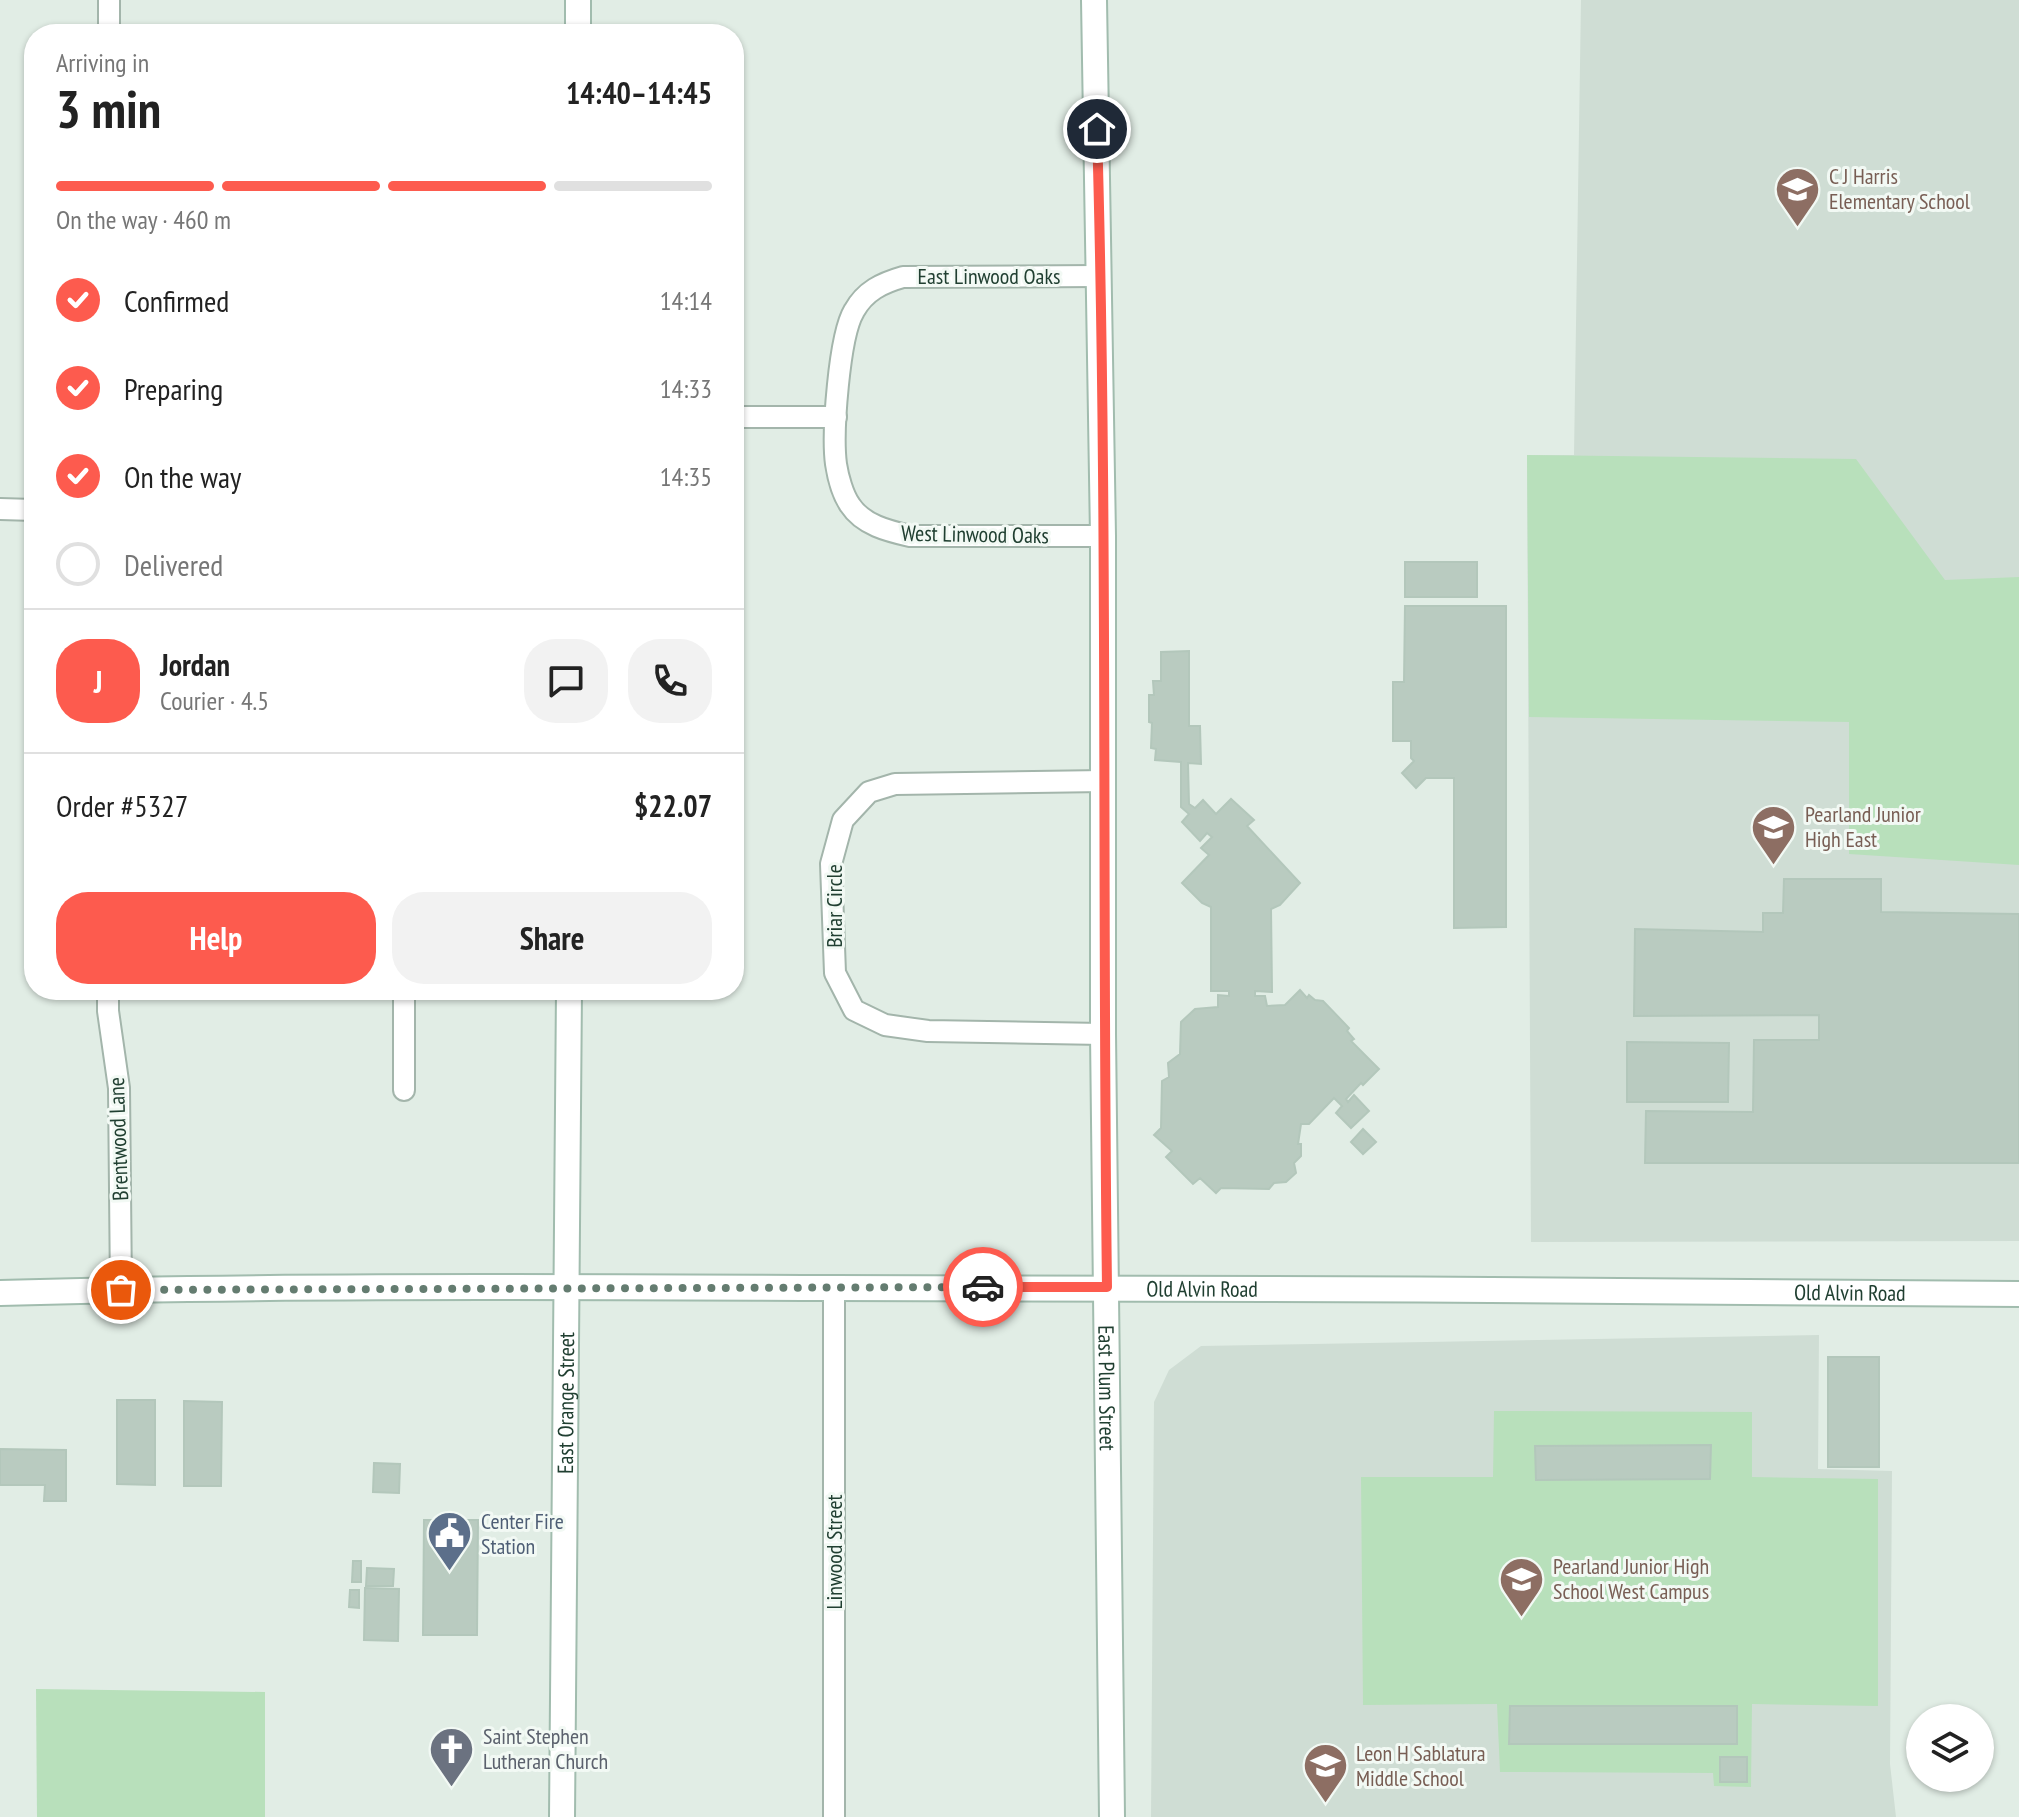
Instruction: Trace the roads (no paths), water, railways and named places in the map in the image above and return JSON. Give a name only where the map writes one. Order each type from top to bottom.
[{"type":"street","points":[[109,0],[109,24]]},
{"type":"street","points":[[578,0],[578,24]]},
{"type":"street","name":"East Plum Street","points":[[1094,0],[1103,536],[1103,1034],[1112,1817]]},
{"type":"street","name":"East Linwood Oaks","points":[[836,417],[841,364],[852,313],[866,294],[883,283],[903,277],[1100,276]]},
{"type":"street","points":[[744,417],[836,417]]},
{"type":"street","name":"West Linwood Oaks","points":[[836,417],[836,465],[843,490],[851,507],[871,524],[910,536],[1103,536]]},
{"type":"street","points":[[0,509],[24,510]]},
{"type":"street","name":"Briar Circle","points":[[1103,1034],[928,1031],[885,1025],[854,1010],[835,973],[831,864],[843,820],[869,792],[895,784],[1104,781]]},
{"type":"street","name":"Brentwood Lane","points":[[108,1000],[119,1088],[121,1290]]},
{"type":"street","points":[[404,1000],[404,1090]]},
{"type":"street","name":"East Orange Street","points":[[562,1817],[569,1000]]},
{"type":"street","name":"Old Alvin Road","points":[[0,1293],[567,1287],[1107,1287],[2019,1294]]},
{"type":"street","name":"Linwood Street","points":[[834,1288],[834,1817]]},
{"type":"place","name":"C J Harris Elementary School","points":[[1798,228]]},
{"type":"place","name":"Pearland Junior High East","points":[[1774,866]]},
{"type":"place","name":"Center Fire Station","points":[[450,1573]]},
{"type":"place","name":"Pearland Junior High School West Campus","points":[[1522,1618]]},
{"type":"place","name":"Saint Stephen Lutheran Church","points":[[452,1788]]},
{"type":"place","name":"Leon H Sablatura Middle School","points":[[1325,1805]]}]
